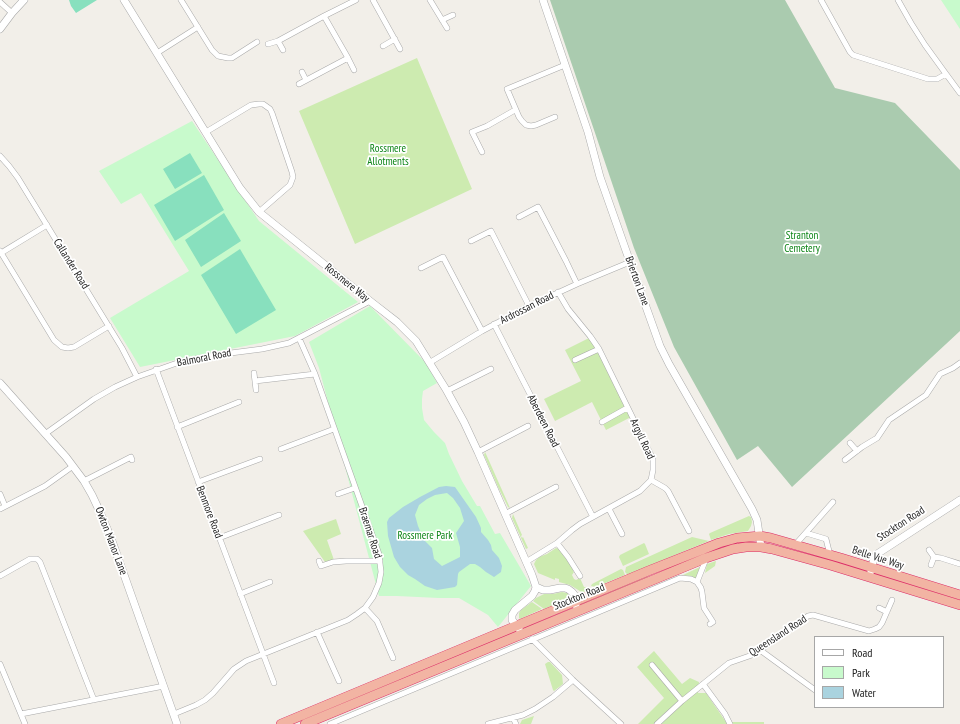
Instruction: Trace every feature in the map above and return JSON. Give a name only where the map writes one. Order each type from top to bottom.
[{"type":"highway","name":"Stockton Road","points":[[281,724],[648,571],[719,543],[737,538],[760,536],[792,544]]},
{"type":"highway","name":"Belle Vue Way","points":[[792,544],[830,555],[870,573],[960,595]]},
{"type":"highway","name":"Stockton Road","points":[[306,724],[504,646],[523,634],[576,612],[655,583],[706,558],[733,549],[761,547],[830,565],[870,573],[960,605]]},
{"type":"street","points":[[0,29],[24,0]]},
{"type":"street","name":"Rossmere Way","points":[[124,0],[240,188],[259,212],[397,322],[416,341],[464,422],[536,587]]},
{"type":"street","points":[[181,0],[215,54],[221,57],[232,58],[257,42]]},
{"type":"street","points":[[268,44],[278,41],[356,0]]},
{"type":"street","points":[[373,0],[400,49]]},
{"type":"street","points":[[430,0],[446,28]]},
{"type":"street","name":"Brierton Lane","points":[[543,0],[588,132],[600,177],[664,355],[752,509],[757,520],[761,547]]},
{"type":"street","points":[[821,0],[853,55],[928,79],[937,79],[946,74]]},
{"type":"street","points":[[898,0],[911,23],[960,93]]},
{"type":"street","points":[[0,2],[12,13]]},
{"type":"street","points":[[442,20],[453,15]]},
{"type":"street","points":[[324,16],[354,70]]},
{"type":"street","points":[[157,53],[198,27]]},
{"type":"street","points":[[383,46],[395,39]]},
{"type":"street","points":[[278,41],[283,50]]},
{"type":"street","points":[[299,84],[348,58]]},
{"type":"street","points":[[555,117],[530,126],[526,125],[516,110],[507,90],[565,65]]},
{"type":"street","points":[[302,72],[306,80]]},
{"type":"street","points":[[206,132],[251,105],[263,104],[270,109],[293,177],[290,185],[259,212]]},
{"type":"street","points":[[482,152],[472,132],[487,126],[516,110]]},
{"type":"street","name":"Callander Road","points":[[0,156],[18,178],[109,326],[137,376]]},
{"type":"street","points":[[519,217],[538,206],[577,284]]},
{"type":"street","points":[[47,225],[1,252],[54,340],[62,347],[74,347],[109,326]]},
{"type":"street","points":[[471,241],[491,231],[528,306]]},
{"type":"street","points":[[421,268],[443,257],[482,331]]},
{"type":"street","name":"Ardrossan Road","points":[[429,363],[494,324],[528,306],[630,262]]},
{"type":"street","name":"Argyll Road","points":[[558,292],[568,309],[599,349],[653,459],[654,470],[651,480]]},
{"type":"street","name":"Balmoral Road","points":[[45,434],[94,399],[137,376],[177,363],[289,343],[370,301]]},
{"type":"street","name":"Aberdeen Road","points":[[494,324],[593,517]]},
{"type":"street","name":"Braemar Road","points":[[174,714],[205,700],[234,669],[246,661],[348,620],[365,608],[373,597],[379,583],[381,572],[379,554],[315,374],[299,338]]},
{"type":"street","points":[[576,360],[599,349]]},
{"type":"street","points":[[845,460],[877,438],[890,420],[926,395],[940,374],[960,363]]},
{"type":"street","points":[[447,391],[491,369]]},
{"type":"street","name":"Benmore Road","points":[[156,370],[274,683]]},
{"type":"street","points":[[254,373],[256,390]]},
{"type":"street","points":[[255,381],[315,374]]},
{"type":"street","name":"Owton Manor Lane","points":[[0,384],[73,466],[92,495],[106,525],[177,724]]},
{"type":"street","points":[[177,426],[239,402]]},
{"type":"street","points":[[602,422],[627,408]]},
{"type":"street","points":[[478,452],[528,426]]},
{"type":"street","points":[[281,449],[334,429]]},
{"type":"street","points":[[850,443],[857,451]]},
{"type":"street","points":[[84,481],[131,457],[132,460]]},
{"type":"street","points":[[198,482],[260,459]]},
{"type":"street","points":[[0,508],[45,486],[73,466]]},
{"type":"street","points":[[526,562],[557,543],[572,530],[640,491],[651,480],[668,491],[689,531]]},
{"type":"street","points":[[338,494],[355,488]]},
{"type":"street","points":[[505,514],[556,488]]},
{"type":"street","points":[[0,494],[5,506]]},
{"type":"street","name":"Stockton Road","points":[[870,573],[874,558],[877,554],[960,500]]},
{"type":"street","points":[[792,544],[806,533],[833,502]]},
{"type":"street","points":[[609,509],[622,534]]},
{"type":"street","points":[[219,538],[279,515]]},
{"type":"street","points":[[806,533],[826,539],[830,555]]},
{"type":"street","points":[[557,543],[580,576]]},
{"type":"street","points":[[929,550],[934,557],[960,564]]},
{"type":"street","points":[[931,565],[934,557]]},
{"type":"street","points":[[697,582],[706,558]]},
{"type":"street","points":[[0,576],[30,559],[37,559],[40,562],[94,700]]},
{"type":"street","points":[[321,566],[333,562],[380,561]]},
{"type":"street","points":[[648,571],[655,583],[680,578],[687,578],[697,582],[701,588],[704,608],[713,622],[710,624]]},
{"type":"street","points":[[240,594],[270,582]]},
{"type":"street","name":"Stockton Road","points":[[330,724],[504,646],[532,639],[655,583]]},
{"type":"street","points":[[523,634],[512,620],[512,615],[515,610],[532,596],[536,587],[544,590],[566,588],[576,597],[576,612]]},
{"type":"street","name":"Queensland Road","points":[[657,724],[682,701],[729,663],[755,654],[808,616],[813,615],[865,633],[879,627],[892,600]]},
{"type":"street","points":[[365,608],[377,621],[393,658]]},
{"type":"street","points":[[879,608],[887,612]]},
{"type":"street","points":[[317,632],[339,681]]},
{"type":"street","points":[[532,639],[620,724]]},
{"type":"street","points":[[760,650],[814,689]]},
{"type":"street","points":[[0,664],[25,724]]},
{"type":"street","points":[[652,665],[682,701]]},
{"type":"street","points":[[488,724],[523,715],[536,709],[573,680]]},
{"type":"street","points":[[703,684],[725,714],[730,724]]},
{"type":"street","points":[[21,714],[164,686]]},
{"type":"street","points":[[513,718],[516,724]]},
{"type":"green space","points":[[69,0],[97,0],[76,13]]},
{"type":"green space","name":"Stranton Cemetery","points":[[550,0],[785,0],[835,88],[895,103],[960,170],[960,331],[792,487],[758,446],[737,460],[674,347],[634,248]]},
{"type":"green space","points":[[941,0],[960,0],[960,29]]},
{"type":"green space","name":"Rossmere Allotments","points":[[417,58],[472,189],[355,244],[299,111]]},
{"type":"green space","points":[[192,121],[259,221],[358,302],[295,336],[140,367],[110,318],[189,271],[141,193],[121,204],[99,171]]},
{"type":"green space","points":[[190,153],[202,173],[175,189],[163,169]]},
{"type":"green space","points":[[204,175],[224,210],[175,241],[154,205]]},
{"type":"green space","points":[[224,213],[241,241],[201,267],[185,240]]},
{"type":"green space","points":[[240,249],[276,310],[236,334],[201,275]]},
{"type":"green space","name":"Rossmere Park","points":[[370,306],[426,363],[437,383],[423,391],[422,408],[424,420],[445,443],[462,481],[477,506],[480,506],[495,534],[500,533],[531,586],[498,627],[488,615],[459,598],[379,596],[319,368],[309,342]]},
{"type":"green space","points":[[591,337],[631,417],[606,430],[592,402],[555,421],[544,399],[581,381],[565,350]]},
{"type":"green space","points":[[485,452],[510,508],[508,507],[498,487],[484,455]]},
{"type":"green space","points":[[513,514],[522,535],[521,536],[522,538],[523,537],[528,548],[526,549],[512,518]]},
{"type":"green space","points":[[749,516],[751,517],[752,522],[748,531],[729,534],[711,540],[710,533]]},
{"type":"green space","points":[[336,519],[341,534],[327,540],[334,560],[325,562],[303,531]]},
{"type":"green space","points":[[692,537],[709,541],[628,575],[625,572],[626,567]]},
{"type":"green space","points":[[644,543],[649,554],[623,566],[619,557],[620,555]]},
{"type":"green space","points":[[556,548],[559,549],[575,570],[573,571],[574,572],[572,575],[574,579],[576,580],[580,578],[584,587],[593,588],[583,593],[570,585],[559,582],[559,579],[555,578],[555,580],[538,573],[534,564],[536,560]]},
{"type":"green space","points":[[716,561],[715,566],[705,573],[707,564]]},
{"type":"green space","points":[[700,567],[697,580],[691,576],[683,575]]},
{"type":"green space","points":[[621,569],[625,575],[596,587],[591,586],[592,584]]},
{"type":"green space","points":[[648,576],[649,578],[580,607],[578,605]]},
{"type":"green space","points":[[562,592],[567,593],[571,598],[544,609],[533,601],[544,594]]},
{"type":"green space","points":[[532,602],[542,609],[520,619],[519,613],[521,610]]},
{"type":"green space","points":[[504,635],[505,638],[365,696],[365,694]]},
{"type":"green space","points":[[654,651],[682,684],[690,678],[699,682],[698,693],[706,693],[726,722],[764,722],[764,724],[638,724],[664,698],[637,667]]},
{"type":"green space","points":[[550,662],[562,675],[563,684],[554,691],[545,664]]},
{"type":"green space","points":[[534,716],[531,724],[520,724],[522,720]]},
{"type":"water","points":[[439,487],[455,487],[476,517],[481,528],[481,532],[488,540],[492,550],[499,558],[502,566],[501,572],[494,577],[475,564],[470,564],[459,572],[457,585],[455,587],[437,590],[425,586],[408,575],[400,567],[394,557],[388,536],[387,522],[389,518],[403,507]],"holes":[[[447,493],[453,498],[460,508],[464,521],[456,533],[460,547],[460,557],[442,566],[434,559],[432,548],[424,540],[415,515],[419,505],[435,495]]]}]
